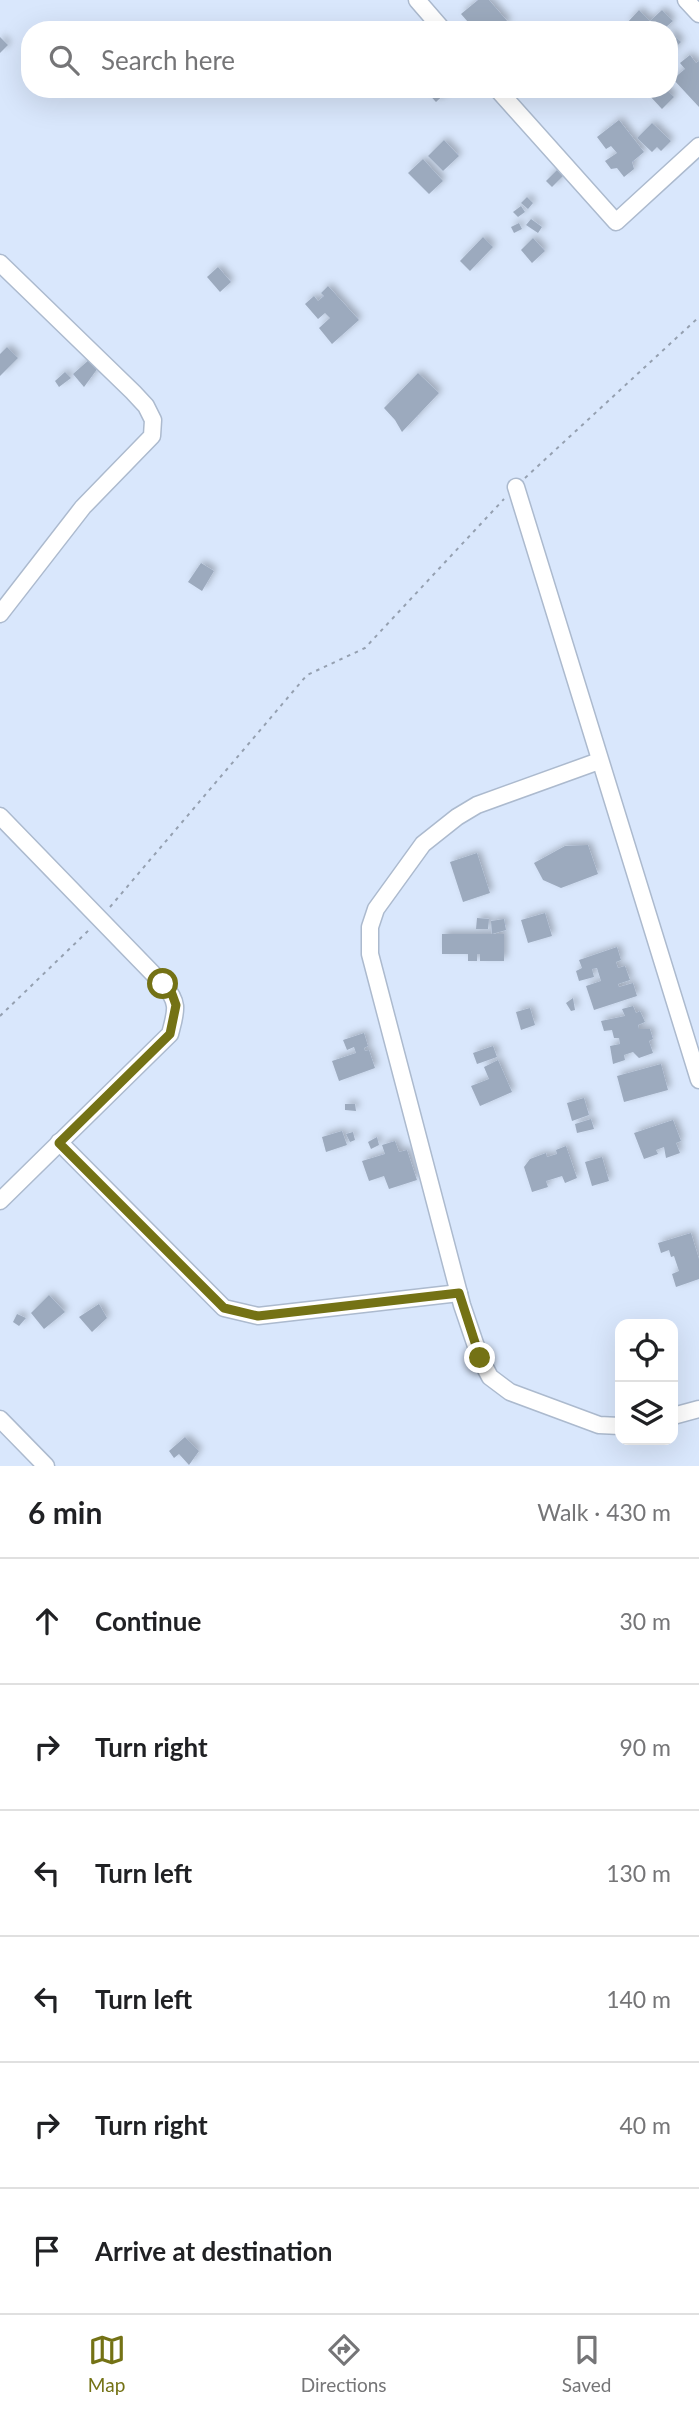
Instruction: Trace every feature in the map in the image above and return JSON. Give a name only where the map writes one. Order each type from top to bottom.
[{"type":"street","points":[[416,0],[435,21]]},
{"type":"street","points":[[686,0],[699,14]]},
{"type":"street","points":[[505,98],[616,222],[699,146]]},
{"type":"street","points":[[0,262],[133,392],[146,406],[153,420],[152,436],[83,506],[0,614]]},
{"type":"street","points":[[516,487],[699,1080]]},
{"type":"street","points":[[599,761],[477,805],[423,844],[376,909],[370,927],[370,954],[459,1293],[480,1358],[490,1377],[510,1392],[599,1424],[615,1426]]},
{"type":"street","points":[[0,816],[172,994],[176,1005],[170,1034],[0,1201]]},
{"type":"street","points":[[59,1143],[224,1308],[258,1316],[459,1293]]},
{"type":"street","points":[[678,1415],[699,1409]]},
{"type":"street","points":[[0,1419],[46,1466]]},
{"type":"path","points":[[0,1016],[100,918],[307,675],[365,649],[516,487],[699,317]]},
{"type":"building","points":[[478,0],[489,0],[507,21],[467,21],[461,14]]},
{"type":"building","points":[[639,10],[650,21],[629,21]]},
{"type":"building","points":[[662,10],[673,21],[650,21]]},
{"type":"building","points":[[0,37],[8,45],[0,53]]},
{"type":"building","points":[[690,55],[696,63],[699,61],[699,107],[678,84],[678,75],[685,69],[680,63]]},
{"type":"building","points":[[652,98],[673,98],[662,109]]},
{"type":"building","points":[[619,120],[644,152],[632,162],[634,169],[624,177],[617,168],[611,169],[605,161],[617,153],[611,146],[606,149],[597,137]]},
{"type":"building","points":[[652,123],[671,141],[661,151],[657,147],[652,152],[637,138]]},
{"type":"building","points":[[444,140],[459,156],[443,171],[428,156]]},
{"type":"building","points":[[423,159],[443,181],[429,194],[408,173]]},
{"type":"building","points":[[557,170],[563,176],[552,187],[546,181]]},
{"type":"building","points":[[527,197],[533,203],[528,209],[521,203]]},
{"type":"building","points":[[521,206],[525,212],[518,217],[513,212]]},
{"type":"building","points":[[531,219],[542,227],[538,233],[526,225]]},
{"type":"building","points":[[519,223],[522,229],[514,233],[511,227]]},
{"type":"building","points":[[483,237],[493,247],[470,271],[460,261]]},
{"type":"building","points":[[533,238],[545,251],[532,263],[521,250]]},
{"type":"building","points":[[218,267],[231,282],[220,292],[207,277]]},
{"type":"building","points":[[328,286],[359,320],[332,344],[319,328],[330,318],[325,313],[318,319],[305,304],[314,296],[318,301],[324,296],[321,293]]},
{"type":"building","points":[[7,347],[18,358],[0,376],[0,354]]},
{"type":"building","points":[[90,359],[98,368],[84,387],[73,374]]},
{"type":"building","points":[[65,372],[71,378],[59,387],[55,381]]},
{"type":"building","points":[[418,373],[439,393],[402,432],[384,408]]},
{"type":"building","points":[[201,563],[214,571],[202,591],[188,582]]},
{"type":"building","points":[[588,845],[598,874],[561,888],[543,880],[534,863],[565,846]]},
{"type":"building","points":[[477,853],[490,893],[463,902],[450,862]]},
{"type":"building","points":[[545,913],[552,936],[528,943],[521,920]]},
{"type":"building","points":[[477,918],[489,919],[488,929],[476,929]]},
{"type":"building","points":[[504,919],[506,930],[492,934],[491,921]]},
{"type":"building","points":[[442,934],[504,934],[504,961],[480,961],[480,954],[477,954],[477,961],[468,961],[468,954],[442,954]]},
{"type":"building","points":[[617,947],[621,960],[616,962],[618,968],[625,966],[630,980],[618,984],[619,987],[633,983],[637,996],[594,1010],[586,986],[601,981],[597,968],[592,969],[594,977],[579,981],[576,971],[582,968],[579,960]]},
{"type":"building","points":[[573,998],[575,1010],[571,1011],[566,1003]]},
{"type":"building","points":[[633,1006],[636,1013],[640,1011],[645,1022],[638,1025],[639,1029],[650,1029],[653,1039],[649,1041],[653,1053],[639,1058],[633,1052],[624,1055],[625,1060],[613,1064],[610,1046],[620,1044],[619,1038],[614,1038],[612,1030],[604,1031],[601,1021],[625,1016],[622,1009]]},
{"type":"building","points":[[530,1008],[535,1025],[521,1030],[516,1012]]},
{"type":"building","points":[[364,1033],[368,1046],[364,1048],[365,1051],[369,1050],[375,1068],[339,1081],[332,1061],[356,1053],[354,1047],[347,1050],[343,1040]]},
{"type":"building","points":[[493,1046],[497,1057],[477,1064],[473,1053]]},
{"type":"building","points":[[498,1060],[512,1092],[480,1106],[471,1086],[489,1079],[484,1067]]},
{"type":"building","points":[[661,1064],[668,1090],[624,1102],[617,1076]]},
{"type":"building","points":[[584,1098],[589,1115],[572,1121],[567,1103]]},
{"type":"building","points":[[345,1104],[355,1104],[356,1111],[345,1110]]},
{"type":"building","points":[[591,1119],[594,1129],[577,1133],[575,1124]]},
{"type":"building","points":[[673,1120],[681,1141],[676,1143],[680,1153],[666,1158],[664,1147],[656,1150],[658,1154],[644,1159],[634,1133]]},
{"type":"building","points":[[342,1131],[347,1145],[326,1152],[322,1137]]},
{"type":"building","points":[[353,1132],[355,1140],[350,1142],[346,1134]]},
{"type":"building","points":[[377,1137],[379,1145],[371,1149],[368,1142]]},
{"type":"building","points":[[395,1141],[399,1152],[407,1150],[417,1180],[389,1189],[384,1176],[369,1181],[362,1161],[385,1154],[382,1145]]},
{"type":"building","points":[[566,1146],[577,1178],[565,1183],[562,1176],[546,1181],[548,1187],[532,1192],[524,1167],[530,1159],[546,1153],[547,1157],[557,1154],[556,1150]]},
{"type":"building","points":[[602,1157],[609,1181],[592,1186],[585,1162]]},
{"type":"building","points":[[691,1233],[699,1259],[699,1279],[676,1287],[672,1274],[679,1271],[674,1256],[671,1257],[669,1250],[661,1253],[658,1243]]},
{"type":"building","points":[[49,1295],[65,1312],[44,1329],[31,1313]]},
{"type":"building","points":[[99,1304],[107,1318],[92,1332],[79,1317]]},
{"type":"building","points":[[17,1314],[26,1318],[19,1326],[13,1322]]},
{"type":"building","points":[[185,1437],[199,1451],[189,1465],[179,1454],[174,1458],[169,1451]]},
{"type":"route","points":[[163,984],[172,994],[176,1005],[170,1034],[59,1143],[224,1308],[258,1316],[459,1293],[480,1358]]}]
